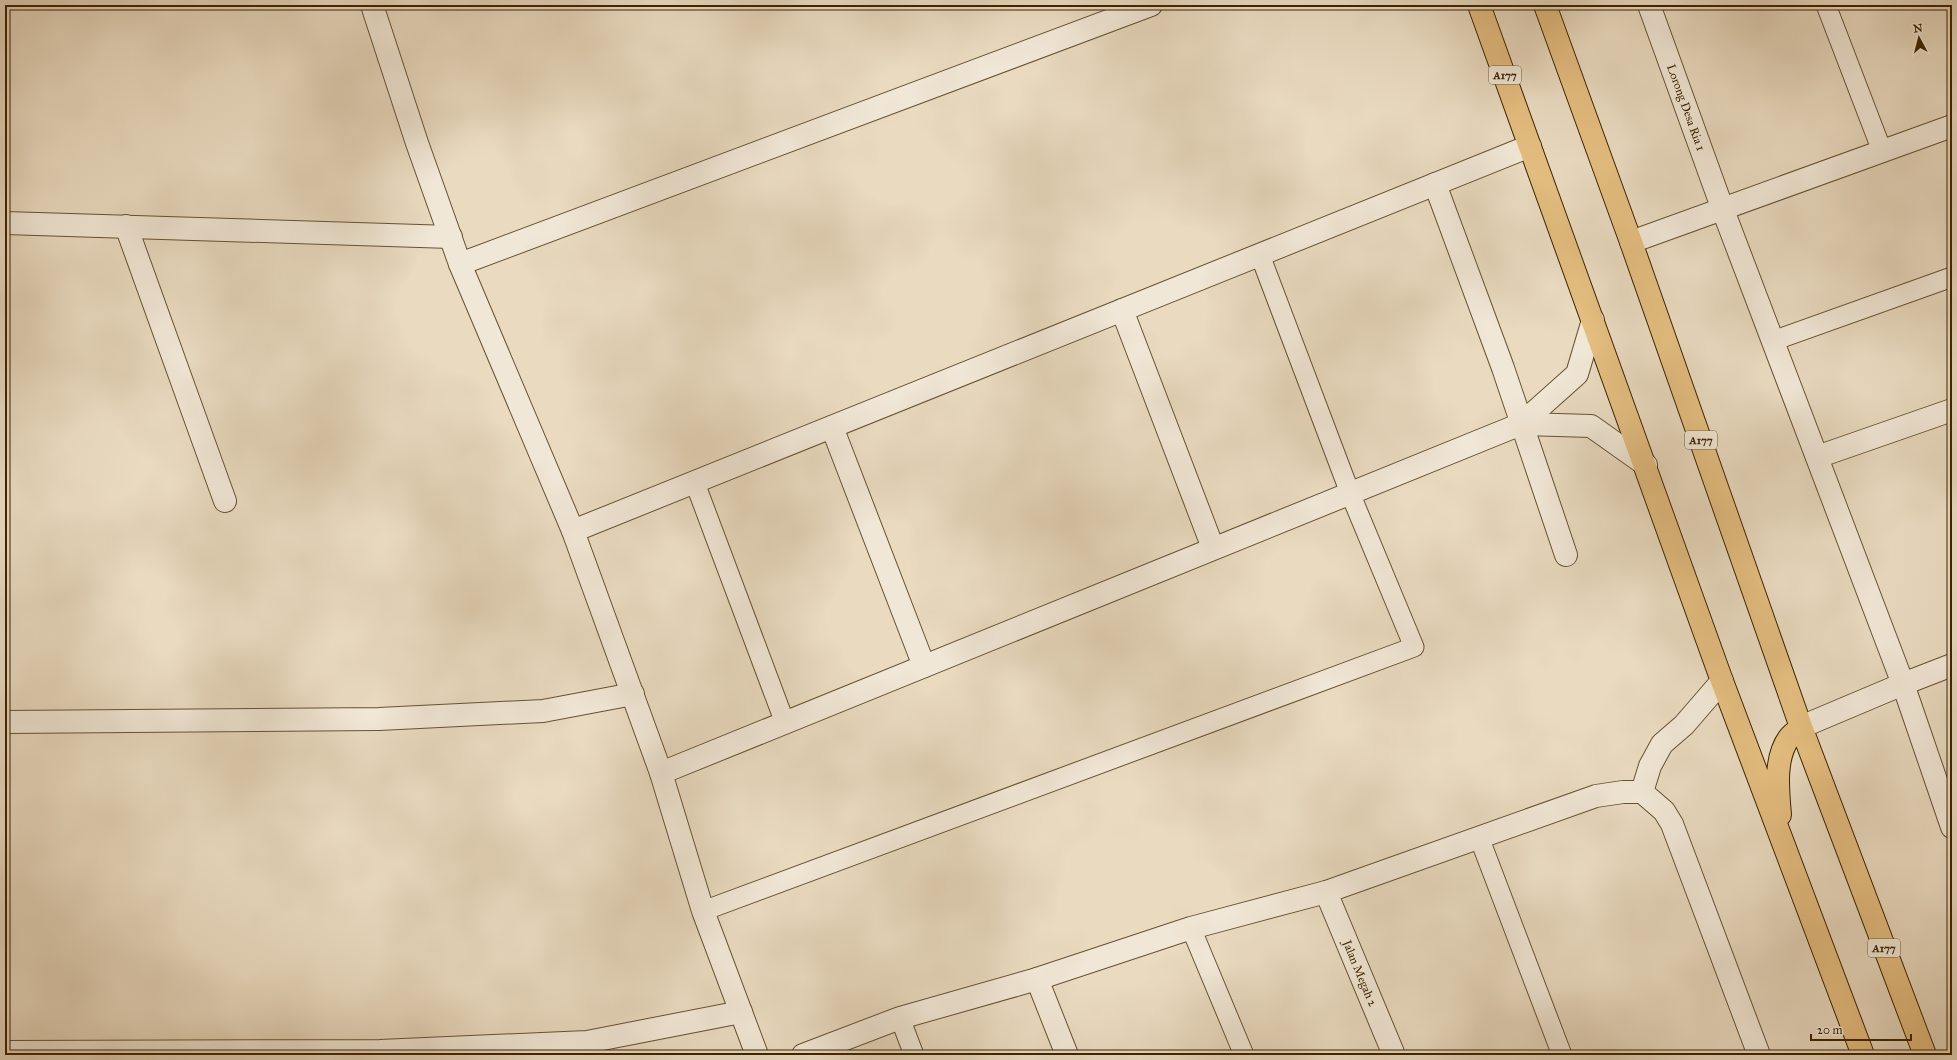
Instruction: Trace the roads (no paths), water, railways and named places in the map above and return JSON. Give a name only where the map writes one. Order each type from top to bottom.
[{"type":"highway","name":"A177","points":[[1479,5],[1646,465],[1722,681],[1863,1055]]},
{"type":"highway","name":"A177","points":[[1545,5],[1631,242],[1801,727],[1925,1055]]},
{"type":"highway","points":[[1786,853],[1777,787],[1780,758],[1789,738],[1801,727]]},
{"type":"street","points":[[372,5],[417,144],[460,264],[573,531],[633,694],[661,774],[703,911],[757,1055]]},
{"type":"street","points":[[460,264],[1151,5]]},
{"type":"street","name":"Lorong Desa Ria 1","points":[[1649,5],[1723,210],[1903,684],[1952,827]]},
{"type":"street","points":[[1631,242],[1952,126]]},
{"type":"street","points":[[573,531],[1530,146]]},
{"type":"street","points":[[1435,184],[1502,368],[1566,555]]},
{"type":"street","points":[[5,223],[451,237]]},
{"type":"street","points":[[126,226],[225,501]]},
{"type":"street","points":[[1122,310],[1213,548]]},
{"type":"street","points":[[661,774],[1520,424],[1577,374],[1593,320]]},
{"type":"street","points":[[1817,457],[1952,410]]},
{"type":"street","points":[[1520,424],[1591,426],[1646,465]]},
{"type":"street","points":[[832,427],[924,666]]},
{"type":"street","points":[[1801,727],[1952,665]]},
{"type":"street","points":[[1642,792],[1650,766],[1662,744],[1684,725],[1722,681]]},
{"type":"street","points":[[5,722],[379,719],[543,711],[633,694]]},
{"type":"street","points":[[803,1055],[900,1018],[1037,978],[1192,928],[1326,892],[1596,796],[1623,792],[1642,792],[1664,811],[1672,824],[1759,1055]]},
{"type":"street","name":"Jalan Megah 2","points":[[1326,892],[1394,1055]]},
{"type":"street","points":[[1037,978],[1067,1055]]},
{"type":"street","points":[[5,1052],[380,1051],[587,1042],[741,1012]]},
{"type":"lane","points":[[1826,5],[1882,151]]},
{"type":"lane","points":[[703,911],[1414,647],[1350,493],[1260,255]]},
{"type":"lane","points":[[1773,341],[1952,277]]},
{"type":"lane","points":[[695,483],[785,723]]},
{"type":"lane","points":[[1479,837],[1562,1055]]},
{"type":"lane","points":[[1192,928],[1244,1055]]},
{"type":"lane","points":[[900,1018],[914,1055]]}]
